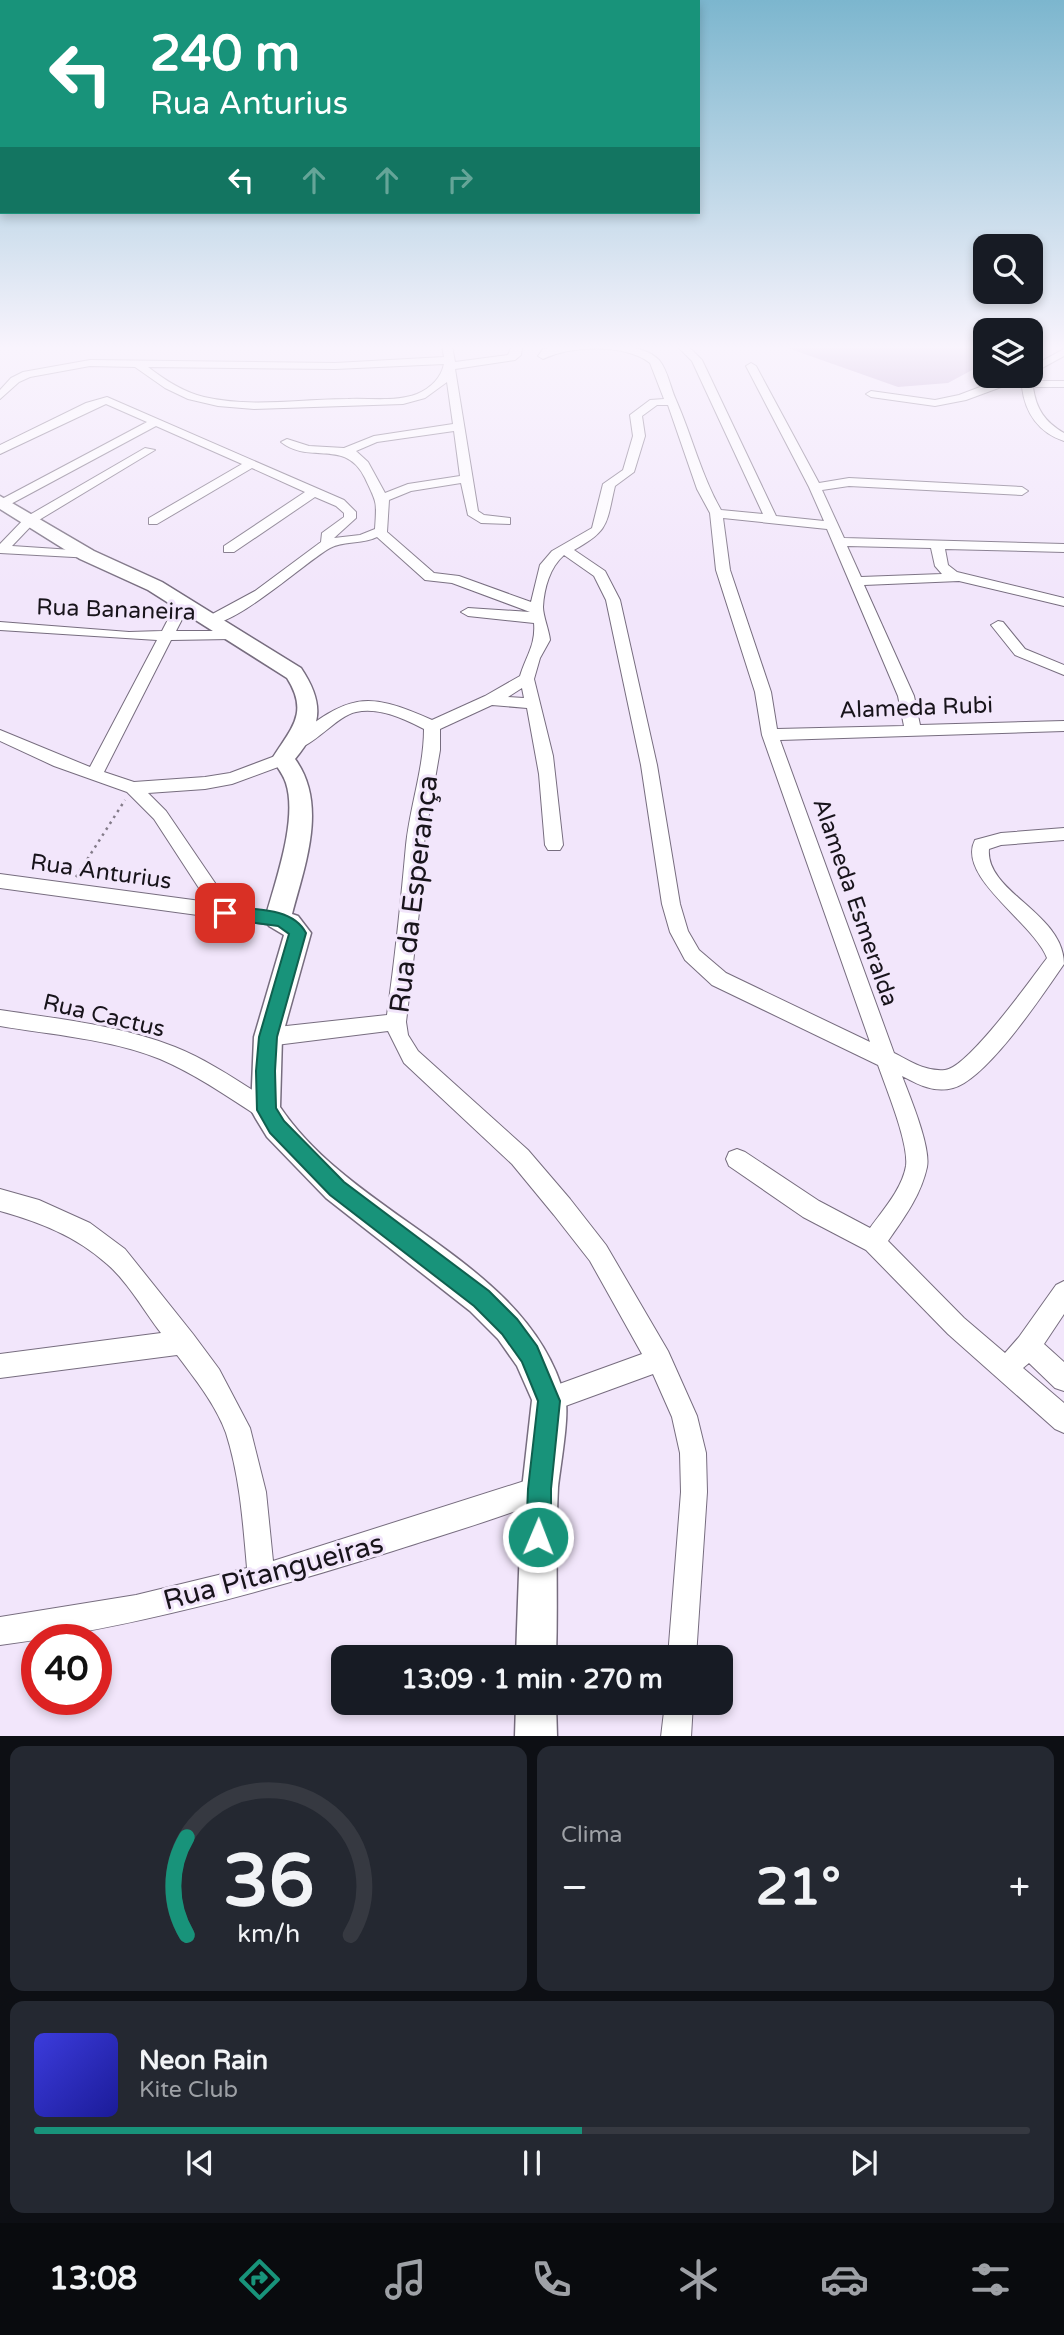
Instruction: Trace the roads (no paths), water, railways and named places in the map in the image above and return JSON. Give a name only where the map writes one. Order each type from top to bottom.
[{"type":"street","points":[[0,450],[48,427]]},
{"type":"street","points":[[1,502],[145,427]]},
{"type":"street","points":[[171,427],[340,503],[350,512],[350,518],[346,524],[327,536],[328,543]]},
{"type":"street","points":[[345,452],[374,439],[459,427]]},
{"type":"street","points":[[459,427],[466,479],[475,516],[506,521]]},
{"type":"street","points":[[554,845],[550,780],[527,679],[542,640],[543,633],[537,613],[545,568],[565,550],[598,529],[609,484],[628,472],[639,436],[638,427]]},
{"type":"street","name":"Alameda Esmeralda","points":[[682,427],[703,489],[716,513],[723,570],[763,692],[770,735],[804,824],[911,1131],[917,1165],[904,1201],[874,1242]]},
{"type":"street","points":[[728,427],[772,520]]},
{"type":"street","points":[[783,427],[815,487],[906,696],[913,730]]},
{"type":"street","points":[[1047,427],[1064,438]]},
{"type":"street","points":[[210,621],[260,594],[328,543],[363,539],[379,532],[383,524],[383,498],[373,485],[362,461],[345,452],[306,448],[287,442]]},
{"type":"street","points":[[1,549],[30,520],[149,450]]},
{"type":"street","points":[[153,522],[252,463]]},
{"type":"street","points":[[383,498],[408,488],[466,479]]},
{"type":"street","points":[[815,487],[849,482],[1022,491]]},
{"type":"street","points":[[229,549],[314,492]]},
{"type":"street","points":[[1,502],[87,555],[155,586],[294,673],[306,688],[308,710],[290,752],[300,803],[295,850],[278,919],[295,927],[298,939],[268,1037],[266,1110],[302,1154],[337,1188],[482,1299],[510,1327],[529,1354],[549,1401],[540,1489],[536,1645]]},
{"type":"street","points":[[716,513],[832,526]]},
{"type":"street","points":[[379,532],[430,576],[457,580],[537,613]]},
{"type":"street","points":[[838,542],[1064,548]]},
{"type":"street","points":[[937,544],[942,566],[958,578]]},
{"type":"street","points":[[1,549],[87,555]]},
{"type":"street","points":[[565,550],[600,574],[613,600],[649,765],[671,905],[679,932],[692,955],[708,971],[731,986],[930,1080],[953,1079],[970,1066],[1018,1012],[1057,959],[1054,944],[990,876],[980,860],[981,845],[1001,839],[1064,834]]},
{"type":"street","points":[[855,581],[958,578],[1064,602]]},
{"type":"street","points":[[94,775],[183,604]]},
{"type":"street","points":[[468,612],[537,613]]},
{"type":"street","points":[[998,625],[1020,652],[1064,670]]},
{"type":"street","name":"Rua Bananeira","points":[[0,626],[106,635],[230,635]]},
{"type":"street","points":[[0,735],[94,775],[133,788],[205,783],[232,778],[290,752],[339,712],[349,708],[364,706],[402,712],[432,726],[527,679]]},
{"type":"street","points":[[489,700],[533,704]]},
{"type":"street","name":"Rua da Esperança","points":[[432,726],[432,750],[415,844],[413,887],[396,1022],[399,1037],[411,1058],[520,1157],[597,1252],[659,1360],[684,1416],[693,1453],[694,1492],[683,1645]]},
{"type":"street","name":"Alameda Rubi","points":[[770,735],[1064,726]]},
{"type":"street","points":[[133,788],[160,815],[225,913]]},
{"type":"street","name":"Rua Anturius","points":[[0,881],[278,919]]},
{"type":"street","name":"Rua Cactus","points":[[0,1018],[112,1037],[154,1048],[202,1069],[266,1110]]},
{"type":"street","points":[[268,1037],[396,1022]]},
{"type":"street","points":[[737,1159],[811,1209],[874,1242],[956,1326],[1064,1420]]},
{"type":"street","points":[[0,1200],[39,1212],[82,1231],[117,1257],[185,1342],[210,1378],[237,1428],[253,1492],[261,1576]]},
{"type":"street","points":[[1007,1368],[1028,1346],[1064,1293]]},
{"type":"street","points":[[0,1366],[185,1342]]},
{"type":"street","points":[[1028,1346],[1064,1379]]},
{"type":"street","points":[[549,1401],[659,1360]]},
{"type":"street","name":"Rua Pitangueiras","points":[[0,1631],[133,1608],[261,1576],[397,1537],[540,1489]]},
{"type":"street","points":[[536,1715],[536,1736]]},
{"type":"street","points":[[676,1736],[678,1715]]}]
